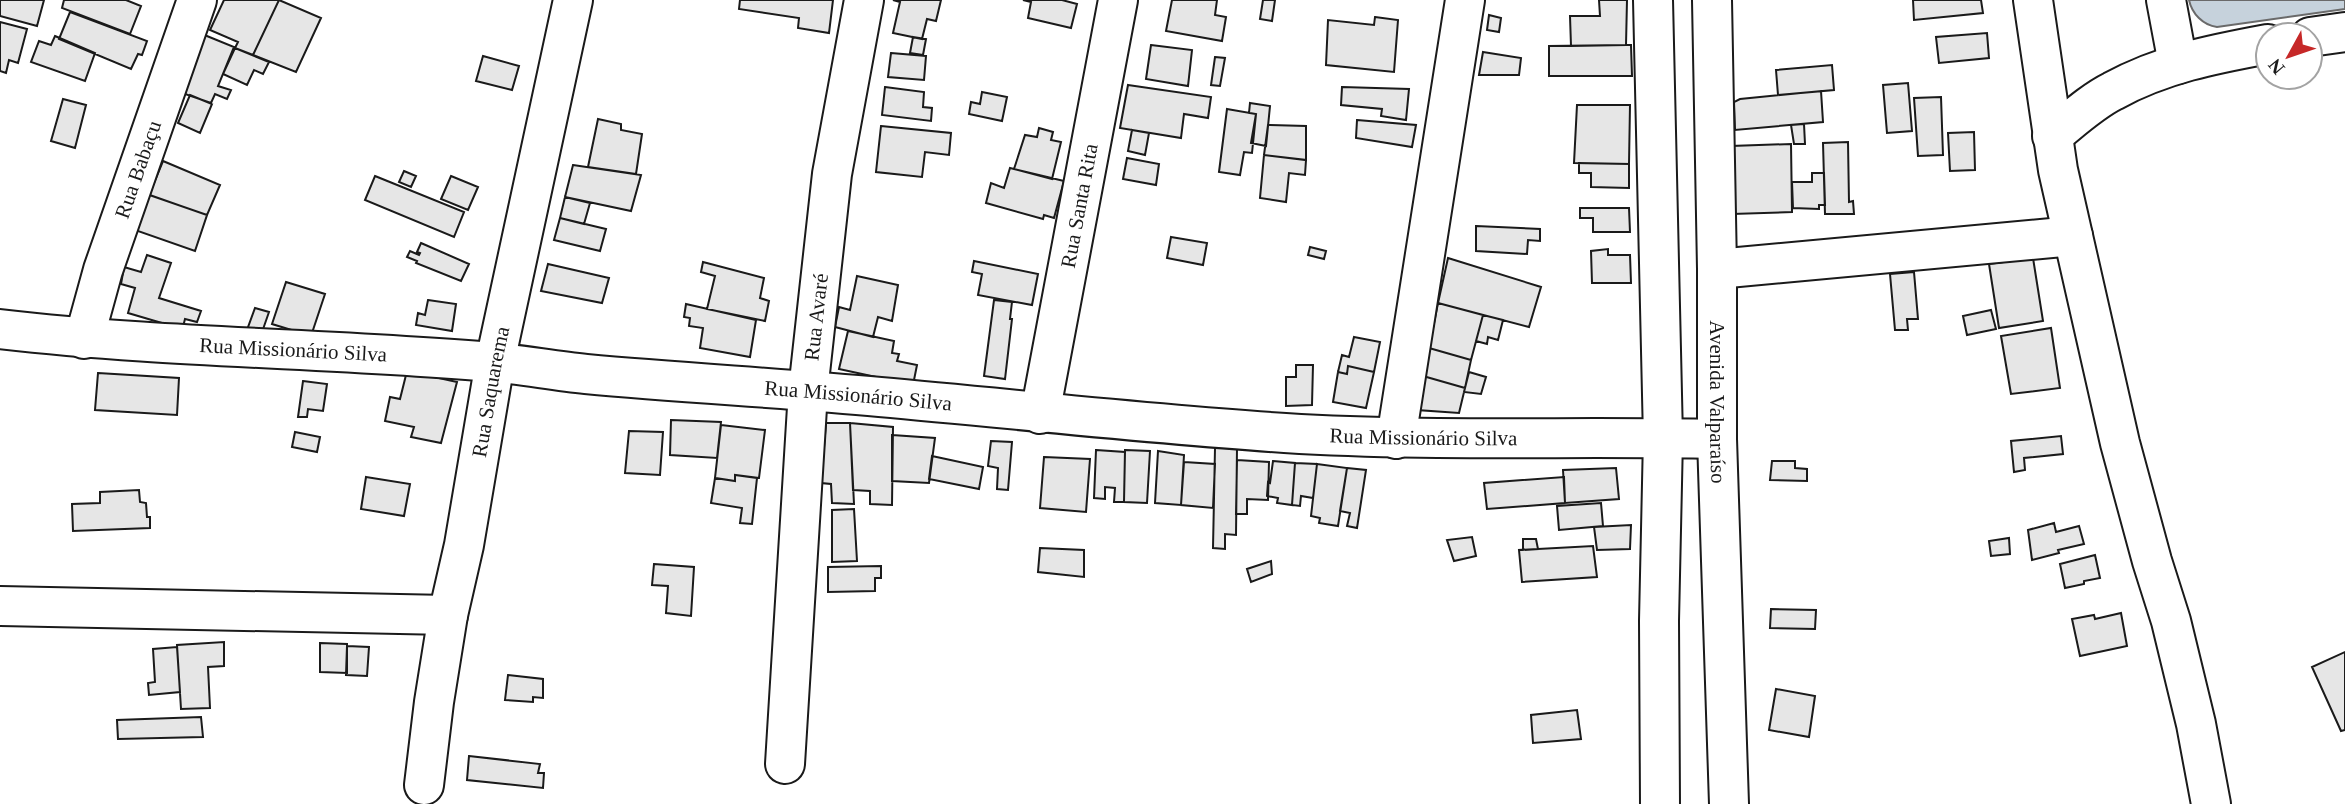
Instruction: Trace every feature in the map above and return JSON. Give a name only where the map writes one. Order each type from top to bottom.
[{"type":"street","name":"Rua Babaçu","points":[[84,339],[103,270],[197,0]]},
{"type":"street","name":"Rua Saquarema","points":[[425,785],[434,702],[448,615],[464,545],[495,362],[573,0]]},
{"type":"street","name":"Rua Avaré","points":[[785,764],[808,391],[832,174],[864,0]]},
{"type":"street","name":"Rua Santa Rita","points":[[1040,414],[1118,0]]},
{"type":"street","points":[[1396,439],[1465,0]]},
{"type":"street","points":[[1653,0],[1662,438],[1660,804]]},
{"type":"street","name":"Avenida Valparaíso","points":[[1712,0],[1717,439],[1729,804]]},
{"type":"street","points":[[2033,0],[2052,136],[2073,236],[2120,443],[2171,621],[2196,724],[2211,804]]},
{"type":"street","points":[[2166,0],[2178,64]]},
{"type":"street","points":[[2324,35],[2345,32]]},
{"type":"street","points":[[2052,136],[2110,92],[2156,70],[2211,54],[2254,46]]},
{"type":"street","points":[[1717,269],[2073,236]]},
{"type":"street","name":"Rua Missionário Silva","points":[[0,329],[84,339],[495,362],[584,374],[1283,433],[1396,439],[1717,439]]},
{"type":"street","points":[[0,606],[448,615]]},
{"type":"shaded area","points":[[2189,0],[2345,0],[2345,9],[2217,27],[2207,24],[2193,10]]},
{"type":"building","points":[[0,0],[44,0],[37,26],[0,16]]},
{"type":"building","points":[[64,0],[126,0],[141,6],[130,34],[62,8]]},
{"type":"building","points":[[224,0],[279,0],[253,55],[235,48],[238,42],[210,30]]},
{"type":"building","points":[[279,0],[321,18],[296,72],[253,55]]},
{"type":"building","points":[[740,0],[833,0],[829,33],[798,28],[799,18],[739,9]]},
{"type":"building","points":[[893,0],[941,0],[936,21],[927,19],[922,39],[893,33],[900,2]]},
{"type":"building","points":[[1023,0],[1062,0],[1077,4],[1071,28],[1028,18],[1031,2]]},
{"type":"building","points":[[1172,0],[1217,0],[1215,15],[1226,17],[1222,41],[1166,31]]},
{"type":"building","points":[[1263,0],[1275,0],[1272,21],[1260,19]]},
{"type":"building","points":[[1599,0],[1627,0],[1626,45],[1571,46],[1570,16],[1600,16]]},
{"type":"building","points":[[1913,0],[1981,0],[1983,13],[1914,20]]},
{"type":"building","points":[[70,12],[147,41],[142,55],[138,54],[131,69],[59,39]]},
{"type":"building","points":[[1489,15],[1501,18],[1499,32],[1487,30]]},
{"type":"building","points":[[1375,17],[1398,20],[1394,72],[1326,65],[1328,20],[1374,25]]},
{"type":"building","points":[[0,22],[27,29],[18,63],[9,60],[6,73],[0,71]]},
{"type":"building","points":[[1987,33],[1989,58],[1939,63],[1936,37]]},
{"type":"building","points":[[202,34],[234,47],[218,86],[231,90],[227,99],[215,94],[211,103],[182,93]]},
{"type":"building","points":[[55,36],[95,53],[85,81],[31,62],[39,41],[51,45]]},
{"type":"building","points":[[913,37],[926,39],[923,55],[910,53]]},
{"type":"building","points":[[1151,45],[1192,50],[1188,86],[1146,79]]},
{"type":"building","points":[[1631,45],[1632,76],[1549,76],[1549,46]]},
{"type":"building","points":[[235,48],[269,62],[263,74],[254,70],[247,85],[223,74]]},
{"type":"building","points":[[1483,52],[1521,58],[1519,75],[1479,75]]},
{"type":"building","points":[[891,53],[926,56],[924,80],[888,77]]},
{"type":"building","points":[[483,56],[519,66],[512,90],[476,81]]},
{"type":"building","points":[[1215,57],[1225,58],[1220,86],[1211,85]]},
{"type":"building","points":[[1832,65],[1834,90],[1778,95],[1776,70]]},
{"type":"building","points":[[1908,83],[1912,131],[1887,133],[1883,85]]},
{"type":"building","points":[[1128,85],[1211,97],[1208,118],[1184,114],[1181,138],[1120,128]]},
{"type":"building","points":[[885,87],[924,92],[923,107],[932,108],[931,121],[882,115]]},
{"type":"building","points":[[1342,87],[1409,89],[1406,120],[1381,116],[1382,109],[1341,105]]},
{"type":"building","points":[[1821,91],[1823,122],[1735,130],[1734,102],[1740,99]]},
{"type":"building","points":[[982,92],[1007,97],[1002,121],[969,114],[971,102],[980,104]]},
{"type":"building","points":[[190,95],[212,104],[200,133],[178,123]]},
{"type":"building","points":[[1941,97],[1943,155],[1918,156],[1914,98]]},
{"type":"building","points":[[63,99],[86,105],[75,148],[51,141]]},
{"type":"building","points":[[1250,103],[1270,106],[1266,146],[1251,143],[1256,114],[1249,113]]},
{"type":"building","points":[[1577,105],[1630,105],[1629,164],[1574,163]]},
{"type":"building","points":[[1227,109],[1256,114],[1252,153],[1244,152],[1240,175],[1219,172]]},
{"type":"building","points":[[598,119],[621,124],[621,130],[642,134],[636,174],[588,167]]},
{"type":"building","points":[[1357,120],[1416,125],[1412,147],[1356,138]]},
{"type":"building","points":[[1804,124],[1805,144],[1794,144],[1791,125]]},
{"type":"building","points":[[1268,125],[1306,126],[1306,160],[1264,155]]},
{"type":"building","points":[[881,126],[951,133],[949,155],[925,152],[922,177],[876,172]]},
{"type":"building","points":[[1039,128],[1053,132],[1051,140],[1061,142],[1052,179],[1014,169],[1025,135],[1037,137]]},
{"type":"building","points":[[1132,130],[1149,133],[1145,155],[1128,151]]},
{"type":"building","points":[[1974,132],[1975,170],[1950,171],[1948,133]]},
{"type":"building","points":[[1848,142],[1849,202],[1853,201],[1854,214],[1825,214],[1823,143]]},
{"type":"building","points":[[1791,144],[1792,212],[1732,214],[1731,146]]},
{"type":"building","points":[[1264,155],[1306,160],[1305,175],[1289,173],[1286,202],[1260,198]]},
{"type":"building","points":[[1127,158],[1159,164],[1156,185],[1123,179]]},
{"type":"building","points":[[163,161],[220,185],[207,215],[149,195]]},
{"type":"building","points":[[1579,163],[1629,164],[1629,188],[1591,187],[1591,173],[1579,173]]},
{"type":"building","points":[[573,165],[641,175],[631,211],[565,197]]},
{"type":"building","points":[[1010,168],[1064,181],[1054,218],[1044,215],[1043,219],[986,203],[991,183],[1004,188]]},
{"type":"building","points":[[404,171],[416,176],[411,187],[399,182]]},
{"type":"building","points":[[1812,173],[1824,173],[1825,205],[1819,205],[1819,209],[1793,208],[1792,182],[1812,182]]},
{"type":"building","points":[[375,176],[464,212],[454,237],[365,200]]},
{"type":"building","points":[[451,176],[478,187],[468,210],[441,199]]},
{"type":"building","points":[[144,193],[207,215],[195,251],[132,229]]},
{"type":"building","points":[[565,197],[590,203],[584,224],[560,218]]},
{"type":"building","points":[[1580,208],[1629,208],[1630,232],[1593,232],[1593,218],[1580,218]]},
{"type":"building","points":[[560,218],[606,229],[600,251],[554,240]]},
{"type":"building","points":[[1476,226],[1540,229],[1540,241],[1528,240],[1527,254],[1476,251]]},
{"type":"building","points":[[1171,237],[1207,243],[1203,265],[1167,258]]},
{"type":"building","points":[[421,243],[469,264],[461,281],[407,257],[410,251],[419,255],[417,252]]},
{"type":"building","points":[[1310,247],[1326,251],[1324,259],[1308,255]]},
{"type":"building","points":[[1608,249],[1608,255],[1630,255],[1631,283],[1592,283],[1591,251]]},
{"type":"building","points":[[147,255],[171,263],[159,298],[201,311],[197,322],[185,319],[183,327],[172,326],[128,313],[135,288],[121,284],[124,267],[141,272]]},
{"type":"building","points":[[1448,258],[1541,287],[1529,327],[1438,303]]},
{"type":"building","points":[[2033,258],[2043,321],[1999,328],[1989,264]]},
{"type":"building","points":[[974,261],[1038,274],[1032,305],[978,295],[982,274],[972,272]]},
{"type":"building","points":[[703,262],[764,278],[760,298],[769,301],[765,321],[707,309],[715,276],[701,272]]},
{"type":"building","points":[[548,264],[609,278],[602,303],[541,291]]},
{"type":"building","points":[[1914,272],[1918,319],[1907,319],[1908,330],[1895,330],[1890,274]]},
{"type":"building","points":[[857,276],[898,285],[892,321],[878,317],[873,337],[835,327],[839,307],[850,310]]},
{"type":"building","points":[[286,282],[325,294],[311,336],[272,324]]},
{"type":"building","points":[[428,300],[456,304],[452,331],[416,325],[418,313],[425,315]]},
{"type":"building","points":[[994,300],[1012,302],[1005,379],[984,376]]},
{"type":"building","points":[[1438,303],[1483,315],[1471,360],[1429,348]]},
{"type":"building","points":[[686,304],[756,320],[750,357],[700,348],[703,328],[689,326],[690,318],[684,317]]},
{"type":"building","points":[[255,308],[269,312],[261,335],[247,330]]},
{"type":"building","points":[[1991,310],[1996,329],[1967,335],[1963,316]]},
{"type":"building","points":[[1483,315],[1503,320],[1498,340],[1488,337],[1487,344],[1476,341]]},
{"type":"building","points":[[2051,328],[2060,388],[2011,394],[2001,336]]},
{"type":"building","points":[[848,331],[894,341],[892,353],[899,354],[897,361],[917,365],[913,385],[839,369]]},
{"type":"building","points":[[1354,337],[1380,342],[1374,372],[1348,366],[1347,374],[1338,372],[1342,355],[1349,357]]},
{"type":"building","points":[[1429,348],[1471,360],[1465,388],[1423,376]]},
{"type":"building","points":[[1296,365],[1313,365],[1312,405],[1286,406],[1286,377],[1296,377]]},
{"type":"building","points":[[1348,366],[1374,372],[1366,408],[1333,402],[1338,372],[1347,374]]},
{"type":"building","points":[[407,371],[457,382],[441,443],[411,437],[414,427],[385,421],[390,397],[400,399]]},
{"type":"building","points":[[1469,372],[1486,377],[1481,394],[1464,392]]},
{"type":"building","points":[[98,373],[179,378],[177,415],[95,410]]},
{"type":"building","points":[[1423,376],[1465,388],[1459,413],[1417,410]]},
{"type":"building","points":[[303,381],[327,384],[323,411],[308,409],[307,417],[298,417]]},
{"type":"building","points":[[671,420],[721,422],[717,458],[670,455]]},
{"type":"building","points":[[826,423],[850,423],[854,504],[832,503],[831,484],[821,483]]},
{"type":"building","points":[[850,423],[893,427],[892,505],[870,504],[870,491],[853,490]]},
{"type":"building","points":[[721,425],[765,430],[759,478],[735,475],[735,481],[715,478]]},
{"type":"building","points":[[629,431],[663,432],[660,475],[625,473]]},
{"type":"building","points":[[295,432],[320,437],[317,452],[292,447]]},
{"type":"building","points":[[892,435],[935,438],[929,483],[892,481]]},
{"type":"building","points":[[2061,436],[2063,454],[2024,458],[2025,470],[2014,472],[2011,441]]},
{"type":"building","points":[[991,441],[1012,442],[1008,490],[997,489],[998,468],[988,466]]},
{"type":"building","points":[[1215,448],[1237,448],[1236,535],[1225,534],[1225,549],[1213,548]]},
{"type":"building","points":[[1096,450],[1125,452],[1124,502],[1114,502],[1115,488],[1105,487],[1105,499],[1094,498]]},
{"type":"building","points":[[1125,450],[1150,451],[1147,503],[1124,502]]},
{"type":"building","points":[[1158,451],[1184,455],[1181,505],[1155,503]]},
{"type":"building","points":[[932,456],[983,467],[979,489],[929,479]]},
{"type":"building","points":[[1044,457],[1090,459],[1086,512],[1040,508]]},
{"type":"building","points":[[1237,460],[1269,462],[1268,500],[1247,499],[1247,514],[1236,514]]},
{"type":"building","points":[[1273,461],[1295,463],[1292,505],[1277,503],[1278,498],[1267,496]]},
{"type":"building","points":[[1772,461],[1795,461],[1795,468],[1807,469],[1807,481],[1770,480]]},
{"type":"building","points":[[1184,462],[1215,464],[1213,508],[1181,505]]},
{"type":"building","points":[[1295,463],[1317,464],[1313,498],[1301,496],[1300,506],[1292,505]]},
{"type":"building","points":[[1317,464],[1347,468],[1338,526],[1319,523],[1320,518],[1311,516]]},
{"type":"building","points":[[1347,468],[1366,470],[1357,528],[1347,526],[1350,513],[1340,511]]},
{"type":"building","points":[[1616,468],[1619,499],[1565,503],[1563,470]]},
{"type":"building","points":[[735,475],[757,478],[752,524],[740,523],[742,508],[711,503],[715,478],[735,481]]},
{"type":"building","points":[[366,477],[410,484],[404,516],[361,509]]},
{"type":"building","points":[[1564,477],[1565,503],[1487,509],[1484,483]]},
{"type":"building","points":[[139,490],[140,502],[146,503],[150,528],[73,531],[72,504],[100,503],[100,492]]},
{"type":"building","points":[[1601,503],[1603,526],[1559,530],[1557,506]]},
{"type":"building","points":[[854,509],[857,561],[832,562],[832,510]]},
{"type":"building","points":[[2054,523],[2056,532],[2079,526],[2084,544],[2032,560],[2028,530]]},
{"type":"building","points":[[1631,525],[1630,549],[1597,550],[1594,527]]},
{"type":"building","points":[[1472,537],[1476,556],[1454,561],[1447,540]]},
{"type":"building","points":[[2009,538],[2010,554],[1991,556],[1989,541]]},
{"type":"building","points":[[1523,539],[1536,539],[1538,549],[1523,550]]},
{"type":"building","points":[[1593,546],[1597,577],[1522,582],[1519,550]]},
{"type":"building","points":[[1040,548],[1084,550],[1084,577],[1038,572]]},
{"type":"building","points":[[2095,555],[2100,578],[2065,588],[2060,564]]},
{"type":"building","points":[[1271,561],[1272,574],[1251,582],[1247,569]]},
{"type":"building","points":[[654,564],[694,567],[691,616],[666,613],[668,586],[652,585]]},
{"type":"building","points":[[881,566],[881,578],[875,578],[875,591],[828,592],[828,567]]},
{"type":"building","points":[[1771,609],[1816,610],[1815,629],[1770,628]]},
{"type":"building","points":[[2121,613],[2127,646],[2080,656],[2072,619],[2094,615],[2095,619]]},
{"type":"building","points":[[224,642],[224,666],[208,667],[210,708],[181,709],[177,645]]},
{"type":"building","points":[[320,643],[347,644],[347,673],[320,672]]},
{"type":"building","points":[[347,646],[369,647],[367,676],[346,675]]},
{"type":"building","points":[[177,647],[180,692],[149,695],[148,683],[155,682],[153,649]]},
{"type":"building","points":[[2345,652],[2345,730],[2341,731],[2312,667]]},
{"type":"building","points":[[508,675],[543,679],[543,698],[533,697],[533,702],[505,700]]},
{"type":"building","points":[[1776,689],[1815,696],[1809,737],[1769,730]]},
{"type":"building","points":[[1577,710],[1581,739],[1533,743],[1531,715]]},
{"type":"building","points":[[201,717],[203,737],[118,739],[117,720]]},
{"type":"building","points":[[469,756],[540,764],[538,773],[544,773],[543,788],[467,780]]}]
